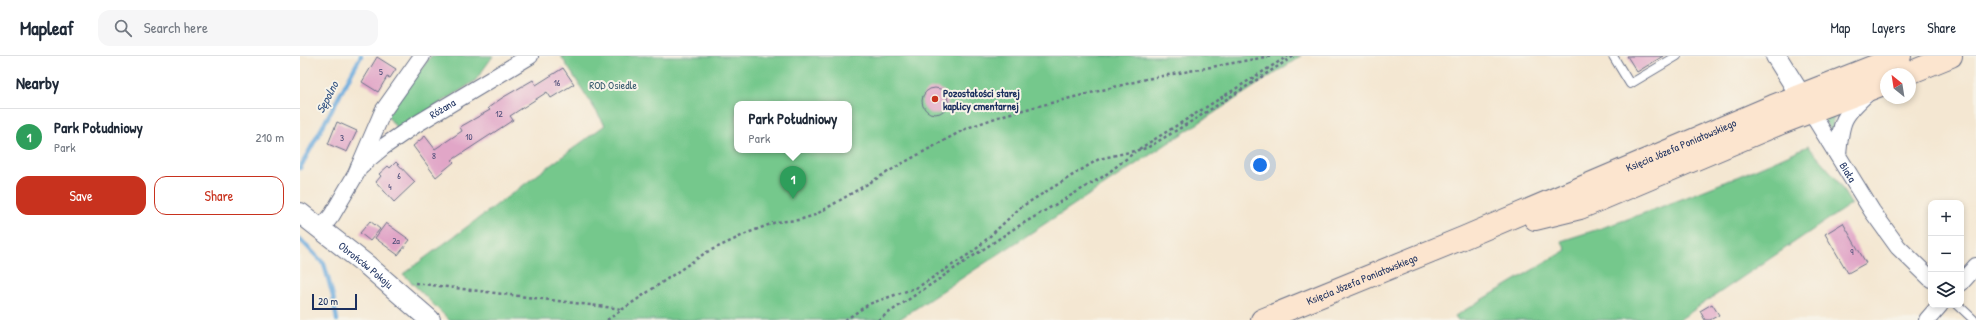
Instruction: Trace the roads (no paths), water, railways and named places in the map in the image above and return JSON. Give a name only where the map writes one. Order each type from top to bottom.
[{"type":"main road","name":"Księcia Józefa Poniatowskiego","points":[[1806,104],[1900,56]]},
{"type":"main road","points":[[1916,70],[1951,56]]},
{"type":"main road","name":"Księcia Józefa Poniatowskiego","points":[[1262,320],[1463,238],[1773,106],[1806,104],[1880,85]]},
{"type":"street","name":"Różana","points":[[321,229],[332,215],[359,167],[383,111],[422,56]]},
{"type":"street","name":"Różana","points":[[359,167],[383,147],[408,130],[530,56]]},
{"type":"street","name":"Biała","points":[[1776,56],[1881,223],[1898,247],[1928,276]]},
{"type":"street","points":[[1838,155],[1840,128],[1843,119],[1856,103],[1880,86]]},
{"type":"street","name":"Obrońców Pokoju","points":[[300,213],[388,282],[430,320]]},
{"type":"street","points":[[1964,279],[1976,266]]},
{"type":"street","points":[[1927,320],[1937,308]]},
{"type":"lane","points":[[1613,56],[1630,84],[1678,56]]},
{"type":"lane","points":[[1961,308],[1974,320]]},
{"type":"waterway","name":"Sępolno","points":[[300,168],[361,56]]},
{"type":"waterway","name":"Sępolno","points":[[300,239],[324,264],[333,296],[337,320]]},
{"type":"place","name":"Pozostałości starej kaplicy cmentarnej","points":[[935,99]]},
{"type":"place","name":"Park Południowy","points":[[793,199]]},
{"type":"park label","name":"ROD Osiedle","points":[[613,85]]}]
